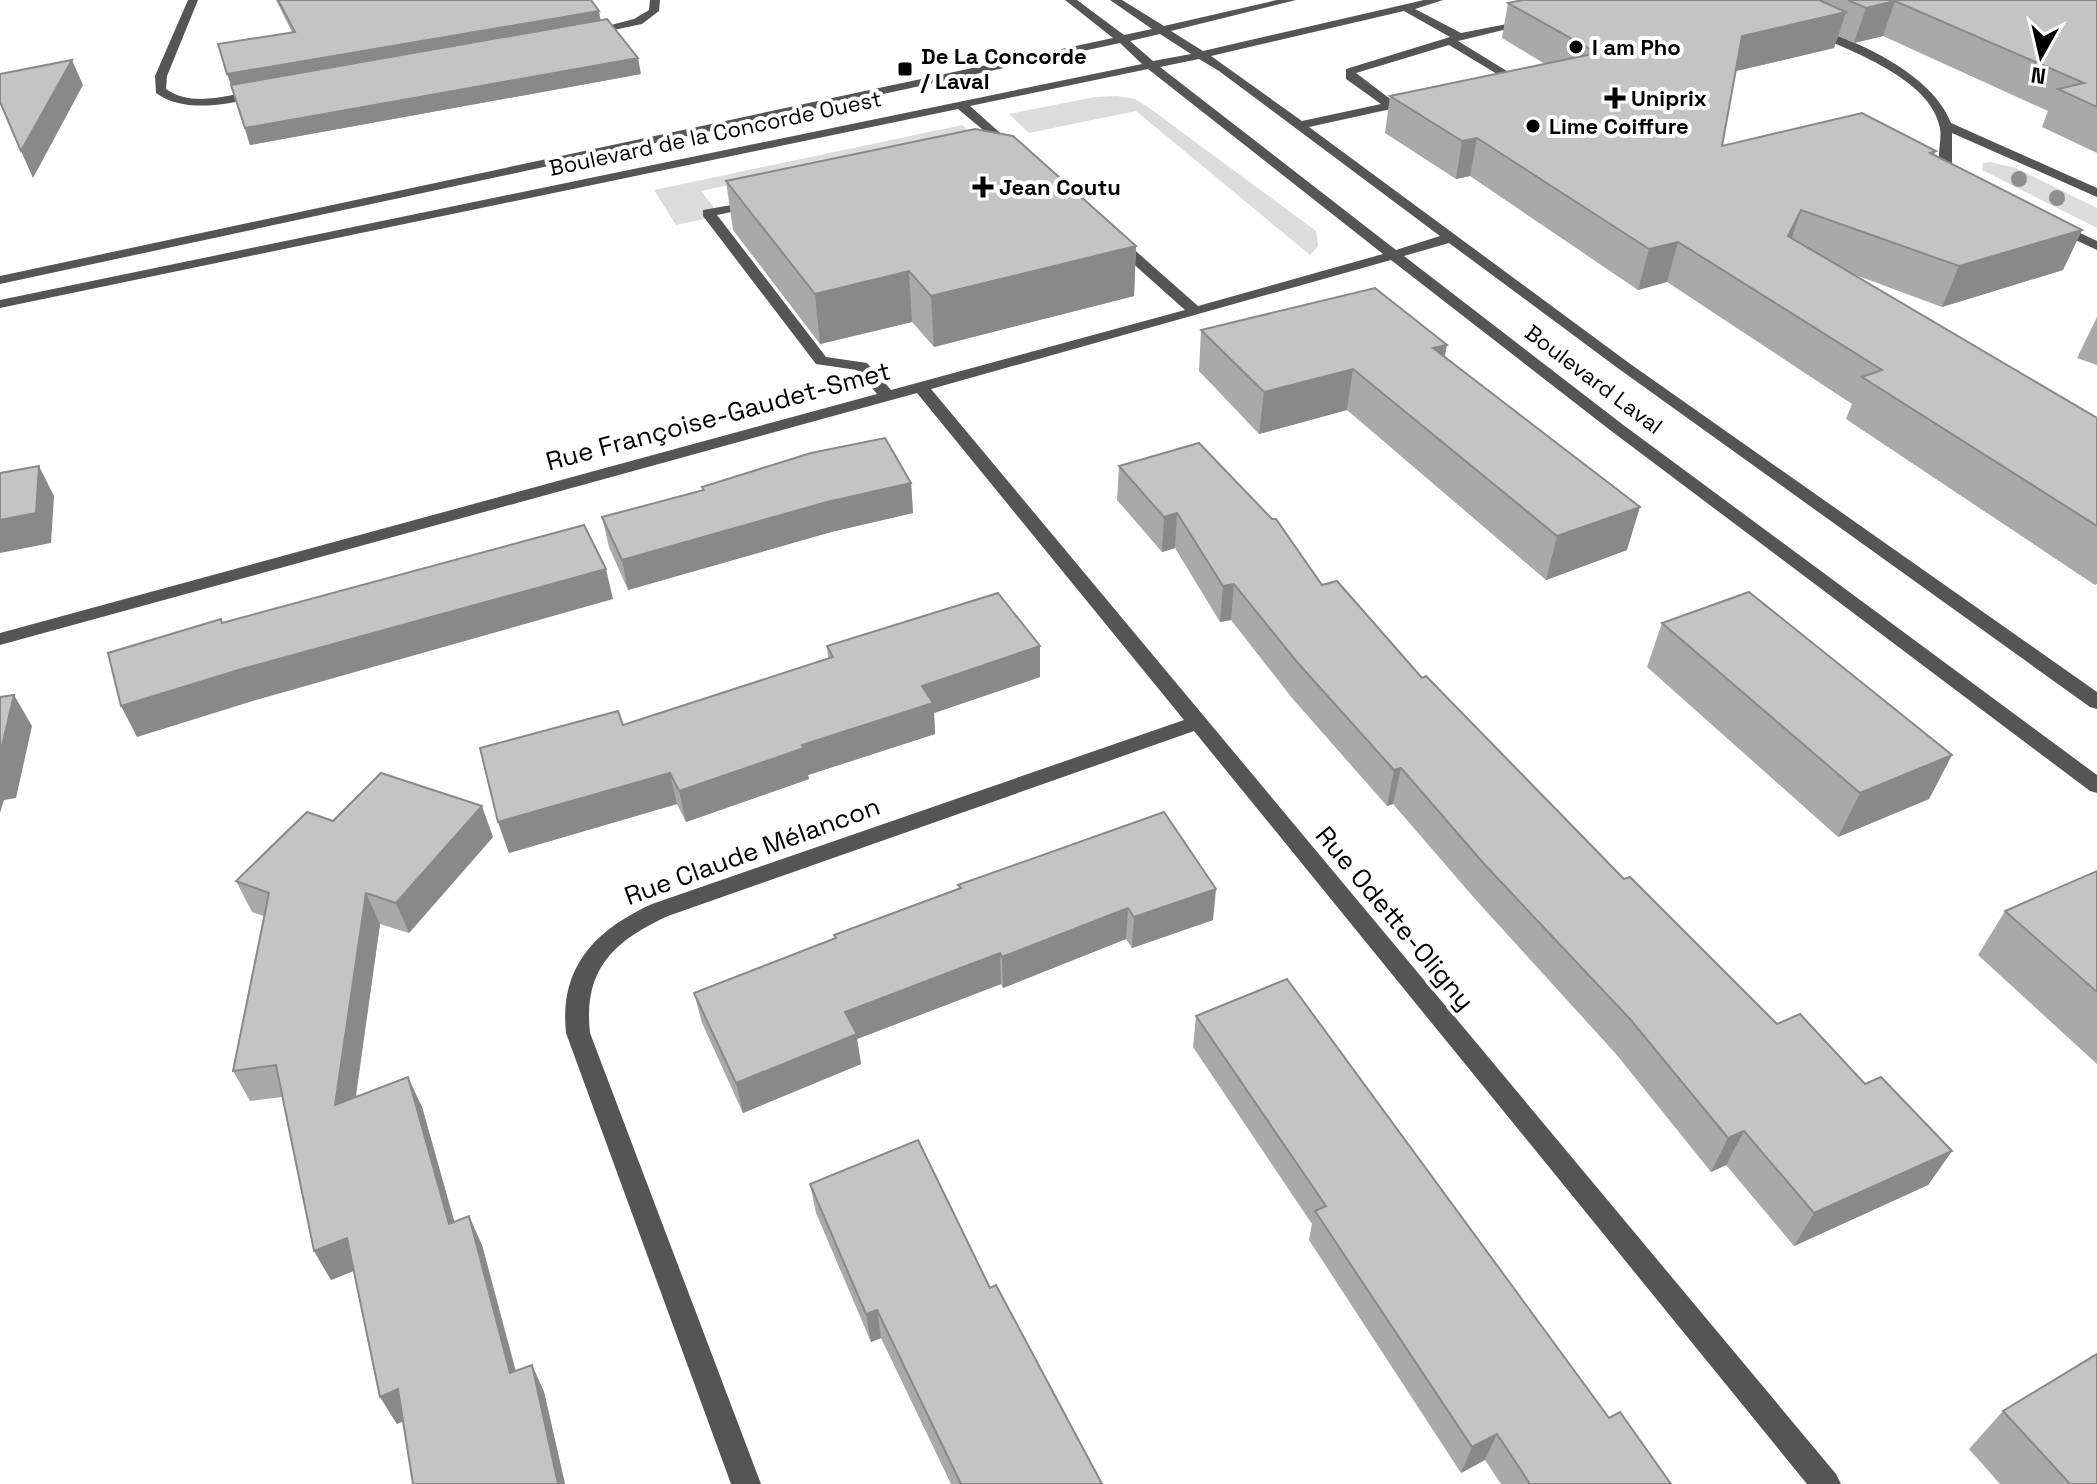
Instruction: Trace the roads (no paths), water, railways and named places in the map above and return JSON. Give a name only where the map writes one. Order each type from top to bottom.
[{"type":"street","points":[[193,0],[159,80],[164,94],[183,100],[203,101],[280,89]]},
{"type":"street","points":[[570,36],[646,19],[654,11],[655,0]]},
{"type":"street","name":"Boulevard Laval","points":[[1070,0],[1393,256],[1616,427],[2097,786]]},
{"type":"street","name":"Boulevard Laval","points":[[1115,0],[1201,55],[1449,238],[2097,702]]},
{"type":"street","name":"Boulevard de la Concorde Ouest","points":[[0,280],[1122,39],[1265,2],[1291,0]]},
{"type":"street","name":"Boulevard de la Concorde Ouest","points":[[0,304],[1201,55],[1438,0]]},
{"type":"street","points":[[1406,8],[1511,78],[1496,82]]},
{"type":"street","points":[[1391,105],[1350,77],[1350,71],[1454,39],[1547,17]]},
{"type":"street","points":[[1799,24],[1908,76],[1923,88],[1946,126],[1946,165],[1972,182]]},
{"type":"street","points":[[1298,126],[1406,102]]},
{"type":"street","points":[[959,103],[1002,149],[1021,158]]},
{"type":"street","points":[[1946,126],[2097,193]]},
{"type":"street","points":[[768,200],[708,213],[821,361],[862,366],[888,397]]},
{"type":"street","points":[[2041,218],[2097,246]]},
{"type":"street","points":[[1104,231],[1195,311]]},
{"type":"street","name":"Rue Françoise-Gaudet-Smet","points":[[0,639],[888,397],[1449,238]]},
{"type":"street","name":"Rue Odette-Oligny","points":[[921,387],[1826,1484]]},
{"type":"street","name":"Rue Claude Mélancon","points":[[746,1484],[578,1033],[575,1001],[586,968],[609,940],[641,917],[1197,723]]},
{"type":"place","name":"I am Pho","points":[[1576,47]]},
{"type":"place","name":"De La Concorde / Laval","points":[[905,69]]},
{"type":"place","name":"Uniprix","points":[[1615,98]]},
{"type":"place","name":"Lime Coiffure","points":[[1533,126]]},
{"type":"place","name":"Jean Coutu","points":[[983,187]]}]
